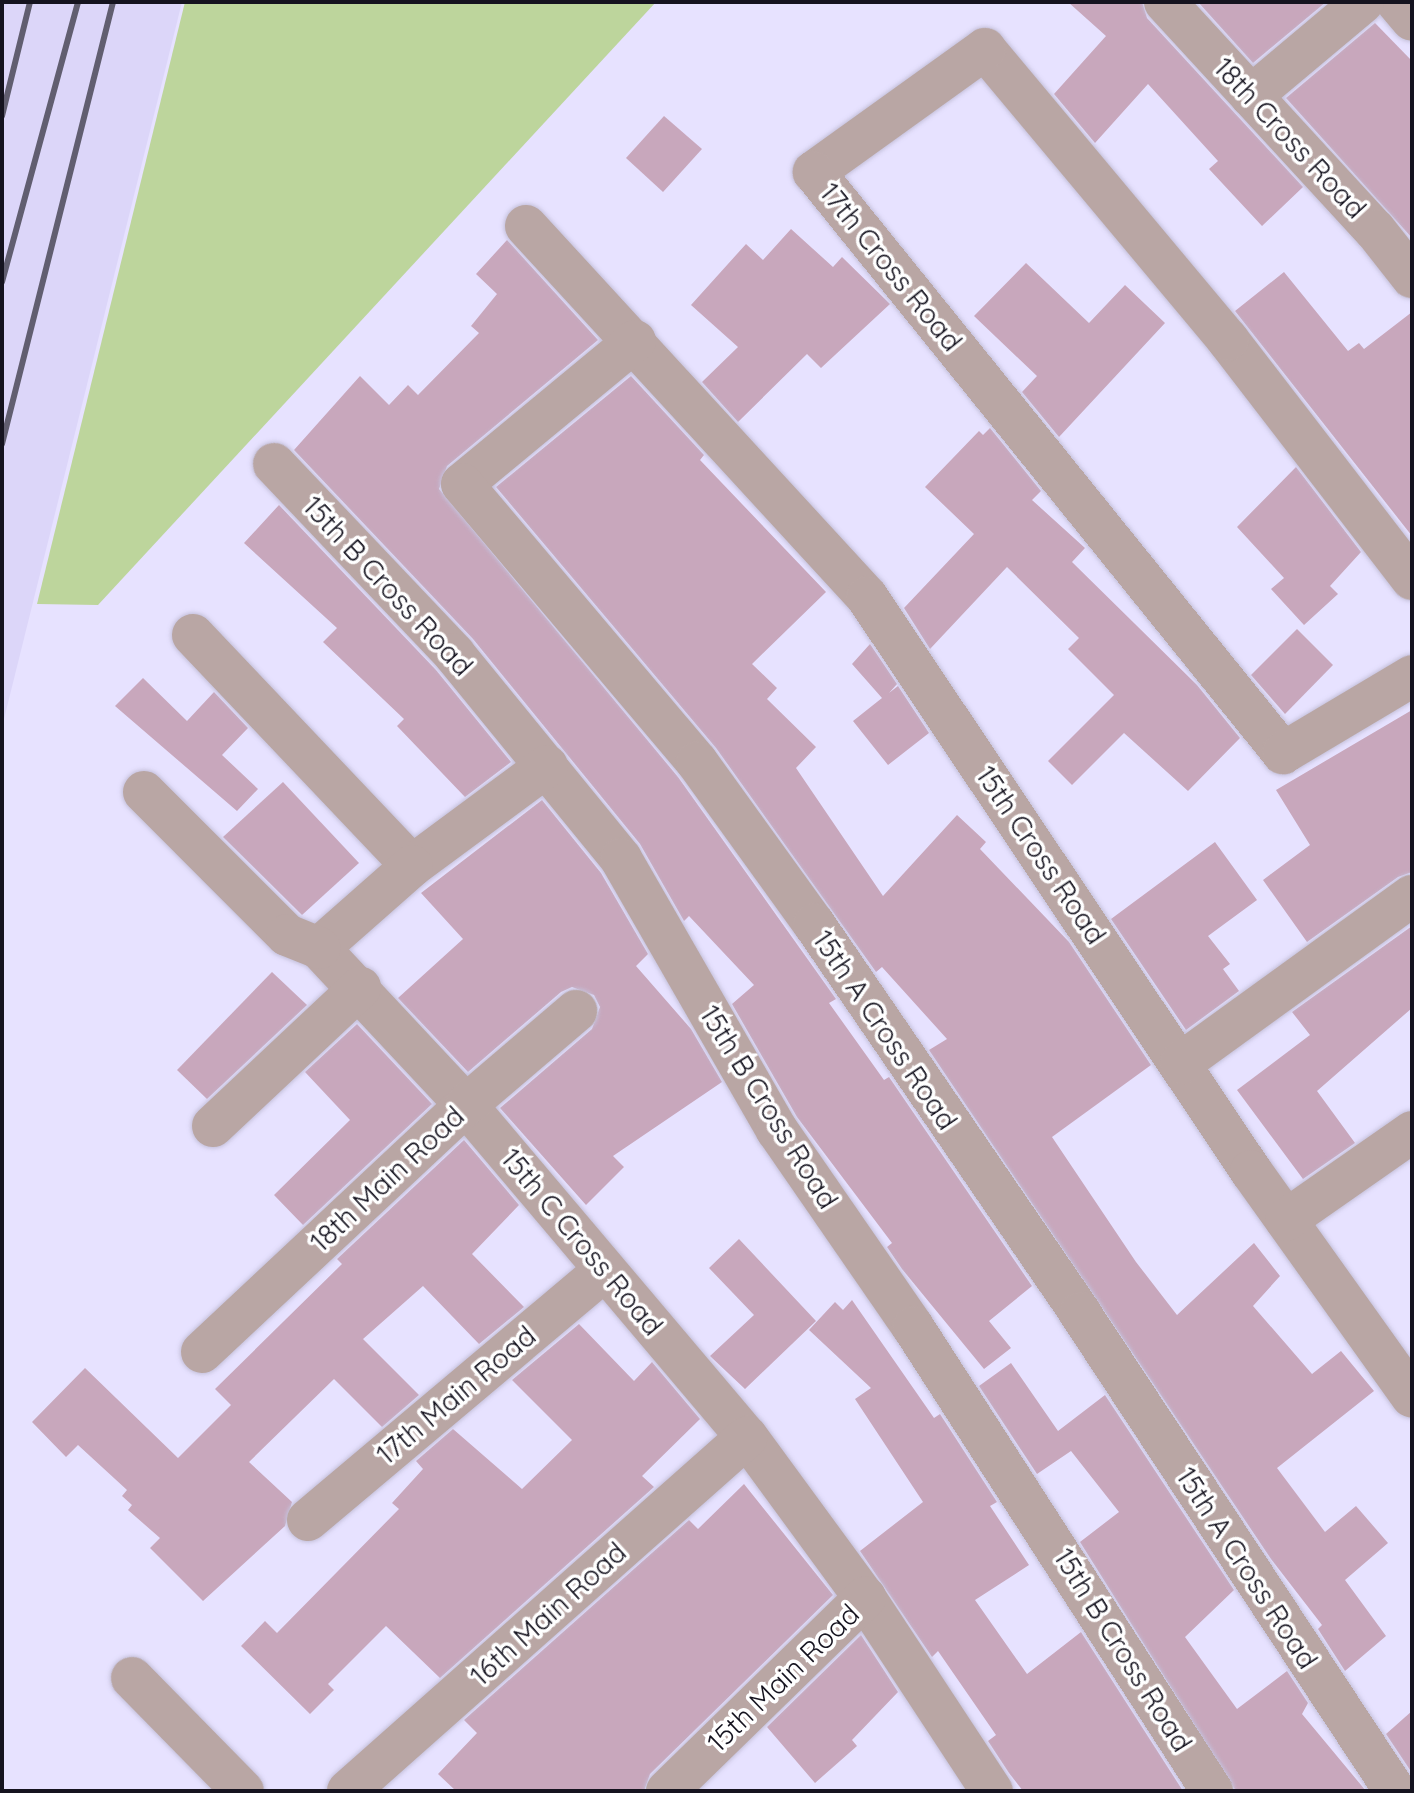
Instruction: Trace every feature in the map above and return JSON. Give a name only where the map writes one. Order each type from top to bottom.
[{"type":"street","name":"18th Cross Road","points":[[1165,2],[1412,277]]},
{"type":"street","points":[[1251,96],[1363,2]]},
{"type":"street","points":[[1397,2],[1412,20]]},
{"type":"street","name":"17th Cross Road","points":[[1412,579],[1228,340],[985,49],[814,172],[1283,753],[1412,676]]},
{"type":"street","name":"15th Cross Road","points":[[526,226],[635,341],[867,597],[1286,1220],[1412,1397]]},
{"type":"street","name":"15th A Cross Road","points":[[635,341],[462,484],[697,762],[814,924],[1080,1313],[1395,1791]]},
{"type":"street","name":"15th B Cross Road","points":[[274,464],[454,654],[621,859],[777,1130],[913,1327],[1212,1791]]},
{"type":"street","points":[[193,635],[412,866]]},
{"type":"street","points":[[319,948],[412,866],[547,766]]},
{"type":"street","name":"15th C Cross Road","points":[[144,792],[287,935],[319,948],[360,988],[466,1105],[747,1437],[865,1598],[990,1790]]},
{"type":"street","points":[[1181,1063],[1412,896]]},
{"type":"street","points":[[213,1126],[360,988]]},
{"type":"street","name":"18th Main Road","points":[[202,1352],[466,1105],[576,1011]]},
{"type":"street","points":[[1286,1220],[1412,1132]]},
{"type":"street","name":"17th Main Road","points":[[308,1520],[605,1270]]},
{"type":"street","name":"16th Main Road","points":[[348,1791],[747,1437]]},
{"type":"street","name":"15th Main Road","points":[[667,1791],[865,1598]]},
{"type":"street","points":[[132,1678],[243,1791]]},
{"type":"shaded area","points":[[2,2],[182,2],[2,727]]},
{"type":"green space","points":[[185,2],[656,2],[98,605],[37,604]]},
{"type":"building","points":[[1068,2],[1142,2],[1147,18],[1303,187],[1262,226],[1209,169],[1218,161],[1148,84],[1095,143],[1054,94],[1106,36]]},
{"type":"building","points":[[1198,2],[1326,2],[1253,63]]},
{"type":"building","points":[[1375,23],[1412,61],[1412,238],[1286,98]]},
{"type":"building","points":[[664,116],[702,149],[663,192],[626,158]]},
{"type":"building","points":[[791,229],[833,267],[842,257],[890,304],[821,368],[807,354],[738,422],[702,382],[738,347],[691,305],[746,244],[763,260]]},
{"type":"building","points":[[507,240],[598,340],[447,466],[439,489],[678,777],[836,999],[829,1003],[884,1080],[889,1077],[1032,1286],[989,1321],[1011,1348],[984,1369],[902,1269],[887,1247],[892,1243],[797,1117],[732,1004],[754,985],[689,916],[684,921],[640,844],[473,639],[294,450],[360,376],[389,405],[408,385],[418,395],[479,333],[471,326],[497,294],[476,274]]},
{"type":"building","points":[[1026,263],[1089,323],[1125,285],[1165,323],[1059,437],[1022,392],[1037,376],[974,316]]},
{"type":"building","points":[[1284,272],[1348,351],[1359,343],[1364,349],[1412,312],[1412,536],[1235,311]]},
{"type":"building","points":[[631,376],[704,455],[700,460],[826,592],[752,664],[777,688],[767,699],[816,747],[796,768],[883,896],[957,815],[986,842],[980,849],[1069,942],[1151,1065],[1052,1137],[1136,1262],[1177,1315],[1254,1243],[1280,1276],[1253,1306],[1312,1374],[1341,1351],[1374,1391],[1277,1468],[1325,1532],[1356,1506],[1388,1543],[1345,1580],[1386,1636],[1345,1671],[1318,1629],[1322,1625],[1271,1559],[929,1050],[947,1039],[882,967],[876,972],[716,748],[496,487]]},
{"type":"building","points":[[990,428],[1041,491],[1032,500],[1085,548],[1072,562],[1197,685],[1240,738],[1188,791],[1124,733],[1072,785],[1048,761],[1114,695],[1068,649],[1079,638],[1007,567],[930,649],[904,608],[974,534],[925,487],[979,431],[983,435]]},
{"type":"building","points":[[1296,467],[1361,552],[1330,586],[1338,594],[1304,625],[1271,589],[1284,578],[1237,527]]},
{"type":"building","points":[[279,505],[436,670],[511,762],[465,797],[397,726],[404,719],[323,642],[337,628],[244,543]]},
{"type":"building","points":[[1297,629],[1333,665],[1285,714],[1251,675]]},
{"type":"building","points":[[870,644],[897,684],[889,693],[898,686],[929,733],[888,765],[853,721],[882,698],[852,664]]},
{"type":"building","points":[[143,678],[187,721],[214,692],[248,728],[222,755],[258,789],[237,811],[115,706]]},
{"type":"building","points":[[1412,710],[1412,872],[1398,877],[1307,942],[1263,880],[1310,845],[1276,790]]},
{"type":"building","points":[[283,782],[359,863],[302,915],[223,837]]},
{"type":"building","points":[[542,800],[601,873],[648,954],[636,966],[691,1029],[722,1082],[613,1156],[624,1167],[586,1205],[500,1108],[592,1029],[600,1007],[594,995],[572,987],[561,992],[468,1072],[398,998],[463,939],[421,893]]},
{"type":"building","points":[[1215,842],[1257,900],[1208,936],[1230,964],[1223,969],[1239,991],[1186,1030],[1111,919]]},
{"type":"building","points":[[1412,926],[1412,1008],[1317,1091],[1355,1143],[1303,1179],[1237,1090],[1310,1035],[1292,1012]]},
{"type":"building","points":[[272,972],[307,1005],[207,1099],[177,1070]]},
{"type":"building","points":[[357,1024],[432,1104],[303,1225],[274,1195],[350,1120],[305,1072]]},
{"type":"building","points":[[464,1140],[519,1205],[472,1254],[524,1307],[479,1344],[423,1286],[363,1339],[419,1395],[382,1427],[334,1379],[249,1462],[292,1502],[285,1526],[203,1601],[150,1548],[160,1538],[128,1510],[132,1505],[122,1496],[127,1490],[78,1445],[66,1457],[32,1422],[85,1368],[178,1458],[231,1405],[215,1389],[342,1264],[337,1259]]},
{"type":"building","points":[[739,1239],[816,1321],[745,1389],[710,1356],[754,1315],[709,1268]]},
{"type":"building","points":[[852,1300],[934,1418],[940,1414],[997,1502],[990,1506],[1029,1565],[975,1600],[1027,1674],[1081,1632],[1183,1791],[1023,1791],[1009,1773],[988,1741],[996,1735],[938,1651],[932,1657],[860,1551],[923,1502],[855,1399],[871,1388],[809,1330],[835,1302],[843,1310]]},
{"type":"building","points":[[579,1324],[634,1381],[652,1362],[700,1419],[642,1476],[654,1487],[440,1678],[386,1626],[328,1684],[334,1690],[310,1714],[241,1646],[265,1621],[277,1633],[399,1509],[392,1503],[423,1469],[416,1461],[453,1429],[522,1489],[572,1440],[512,1380]]},
{"type":"building","points":[[1011,1363],[1058,1431],[1105,1395],[1234,1590],[1185,1637],[1237,1709],[1287,1671],[1308,1703],[1302,1714],[1366,1791],[1236,1791],[1080,1542],[1119,1512],[1071,1451],[1037,1474],[979,1386]]},
{"type":"building","points":[[744,1484],[833,1595],[650,1774],[644,1791],[456,1791],[438,1774],[477,1733],[464,1720],[689,1520],[698,1529]]},
{"type":"building","points":[[861,1635],[898,1692],[852,1740],[857,1746],[815,1783],[767,1727]]},
{"type":"building","points":[[1412,1711],[1412,1773],[1386,1734]]},
{"type":"railway","points":[[2,116],[30,2]]},
{"type":"railway","points":[[2,282],[78,2]]},
{"type":"railway","points":[[2,444],[113,2]]}]
